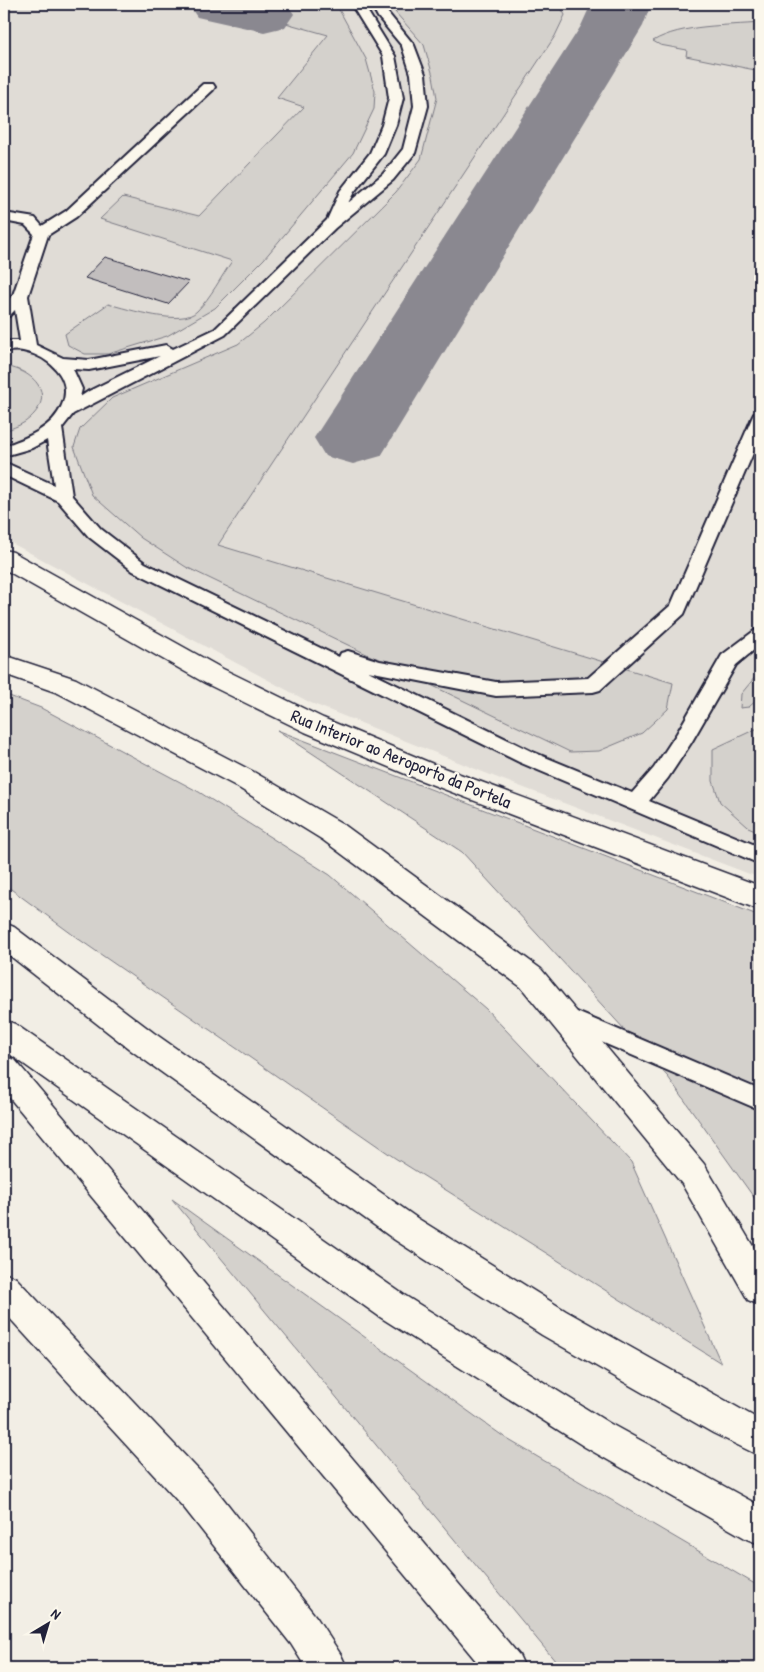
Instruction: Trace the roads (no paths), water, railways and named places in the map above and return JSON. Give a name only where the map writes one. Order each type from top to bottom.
[{"type":"main road","name":"Rua Interior ao Aeroporto da Portela","points":[[4,558],[214,676],[323,729],[424,771],[760,898]]},
{"type":"main road","points":[[4,664],[67,686],[243,778],[333,832],[530,978],[693,1174],[760,1290]]},
{"type":"main road","points":[[4,935],[143,1042],[406,1228],[554,1323],[725,1421],[760,1438]]},
{"type":"main road","points":[[4,1032],[392,1306],[597,1435],[760,1526]]},
{"type":"main road","points":[[4,1069],[506,1668]]},
{"type":"main road","points":[[4,1289],[198,1496],[304,1631],[328,1668]]},
{"type":"lane","points":[[330,225],[347,191],[377,154],[389,125],[396,98],[389,56],[357,4]]},
{"type":"lane","points":[[4,451],[16,449],[42,437],[55,428],[70,410],[95,395],[220,332],[330,225],[388,177],[410,150],[421,106],[418,74],[408,45],[382,14],[378,4]]},
{"type":"lane","points":[[4,313],[20,296],[41,233],[71,214],[208,87]]},
{"type":"lane","points":[[4,217],[30,221],[41,233]]},
{"type":"lane","points":[[20,296],[29,347]]},
{"type":"lane","points":[[4,346],[29,347],[59,362],[89,365],[146,354],[220,332]]},
{"type":"lane","points":[[59,362],[71,378],[74,397],[70,410]]},
{"type":"lane","points":[[279,635],[379,668],[496,689],[593,686],[678,609],[760,418]]},
{"type":"lane","points":[[55,428],[56,450],[64,497]]},
{"type":"lane","points":[[4,468],[64,497],[95,533],[138,567],[526,757],[760,856]]},
{"type":"lane","points":[[636,802],[661,774],[729,660],[760,636]]},
{"type":"lane","points":[[561,1015],[760,1100]]}]
